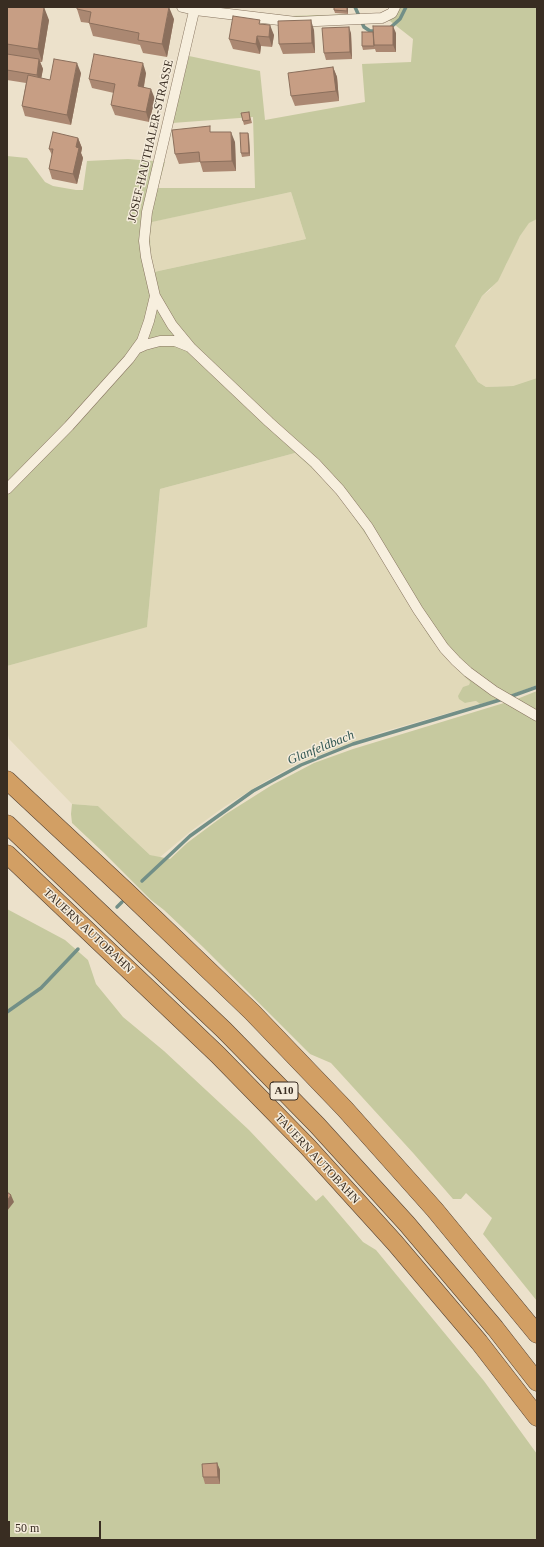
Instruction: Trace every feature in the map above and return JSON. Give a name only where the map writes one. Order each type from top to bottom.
[{"type":"highway","points":[[7,780],[128,892],[252,1012],[345,1109],[435,1210],[537,1334]]},
{"type":"highway","name":"A10","points":[[7,824],[224,1030],[317,1125],[407,1224],[495,1328],[537,1382]]},
{"type":"highway","name":"TAUERN AUTOBAHN","points":[[7,854],[218,1055],[308,1147],[395,1243],[479,1342],[537,1417]]},
{"type":"street","points":[[182,7],[296,22],[382,18],[392,13],[395,7]]},
{"type":"street","name":"JOSEF-HAUTHALER-STRASSE","points":[[7,489],[69,426],[129,359],[142,341],[149,322],[155,296],[144,241],[146,217],[195,9]]},
{"type":"street","points":[[155,296],[172,325],[192,348],[269,422],[315,463],[340,490],[368,527],[418,610],[452,656],[468,672],[494,691],[537,716]]},
{"type":"street","points":[[136,349],[145,345],[175,341],[192,348]]},
{"type":"shaded area","points":[[291,192],[306,239],[154,272],[151,256],[151,222]]},
{"type":"shaded area","points":[[537,219],[537,378],[513,386],[486,387],[478,382],[455,346],[482,296],[490,290],[506,265],[520,236],[529,222]]},
{"type":"shaded area","points":[[295,453],[316,472],[342,500],[375,548],[430,638],[446,658],[470,682],[465,703],[476,701],[480,704],[382,732],[300,762],[224,807],[191,831],[159,858],[150,855],[98,806],[72,804],[9,739],[7,731],[7,666],[147,626],[160,489]]},
{"type":"green space","points":[[206,7],[290,16],[354,14],[390,16],[395,7],[537,7],[537,219],[529,223],[520,236],[498,281],[482,296],[455,346],[478,382],[486,387],[513,386],[537,378],[537,685],[500,699],[480,704],[476,701],[465,703],[459,699],[458,696],[463,687],[469,685],[470,682],[446,658],[430,638],[375,548],[342,500],[316,472],[295,453],[160,489],[147,627],[7,666],[7,156],[27,158],[45,182],[53,186],[76,190],[83,190],[87,161],[128,159],[165,162],[158,188],[255,188],[253,117],[172,123],[189,56],[260,71],[265,120],[365,102],[362,64],[411,62],[413,39],[390,21],[289,17]],"holes":[[[291,192],[306,239],[154,272],[151,256],[150,236],[152,222]]]},
{"type":"green space","points":[[537,691],[537,1301],[483,1234],[492,1218],[466,1193],[461,1199],[453,1199],[331,1063],[310,1054],[203,947],[164,910],[151,900],[72,823],[71,814],[72,804],[98,806],[150,855],[170,859],[187,843],[226,814],[272,785],[314,763],[353,749],[517,699]]},
{"type":"green space","points":[[7,909],[65,940],[88,960],[96,984],[123,1017],[164,1051],[249,1130],[316,1201],[323,1195],[363,1242],[376,1250],[484,1381],[537,1454],[537,1540],[7,1540]]},
{"type":"building","points":[[7,7],[44,7],[38,49],[7,44]]},
{"type":"building","points":[[77,7],[169,7],[162,44],[138,40],[139,33],[89,23],[91,12],[77,9]]},
{"type":"building","points":[[334,7],[347,7],[347,11],[334,10]]},
{"type":"building","points":[[233,16],[260,20],[259,24],[270,25],[269,37],[257,36],[256,44],[229,39]]},
{"type":"building","points":[[311,20],[312,43],[279,44],[278,21]]},
{"type":"building","points":[[373,26],[393,26],[393,45],[374,45]]},
{"type":"building","points":[[349,27],[350,52],[324,53],[322,28]]},
{"type":"building","points":[[362,32],[373,32],[374,46],[362,46]]},
{"type":"building","points":[[7,54],[39,59],[37,75],[7,70]]},
{"type":"building","points":[[94,54],[143,63],[138,86],[151,89],[146,112],[111,105],[115,84],[89,79]]},
{"type":"building","points":[[54,59],[77,63],[67,115],[22,106],[28,75],[50,80]]},
{"type":"building","points":[[333,67],[336,91],[291,96],[288,73]]},
{"type":"building","points":[[249,112],[250,120],[243,121],[241,113]]},
{"type":"building","points":[[210,126],[210,132],[231,132],[232,161],[200,162],[199,152],[175,154],[172,130]]},
{"type":"building","points":[[53,132],[78,138],[76,147],[79,148],[73,174],[49,169],[53,149],[49,149]]},
{"type":"building","points":[[240,133],[248,133],[249,153],[241,153]]},
{"type":"building","points":[[7,1192],[11,1195],[7,1201]]},
{"type":"building","points":[[217,1463],[218,1477],[203,1477],[202,1464]]},
{"type":"waterway","points":[[355,7],[364,27],[370,31],[378,31]]},
{"type":"waterway","points":[[390,28],[400,19],[406,7]]},
{"type":"waterway","name":"Glanfeldbach","points":[[509,697],[537,687]]},
{"type":"waterway","name":"Glanfeldbach","points":[[142,881],[190,836],[253,791],[301,765],[353,744],[503,699]]},
{"type":"waterway","name":"Glanfeldbach","points":[[117,907],[122,902]]},
{"type":"waterway","name":"Glanfeldbach","points":[[7,1012],[41,988],[78,949]]}]
